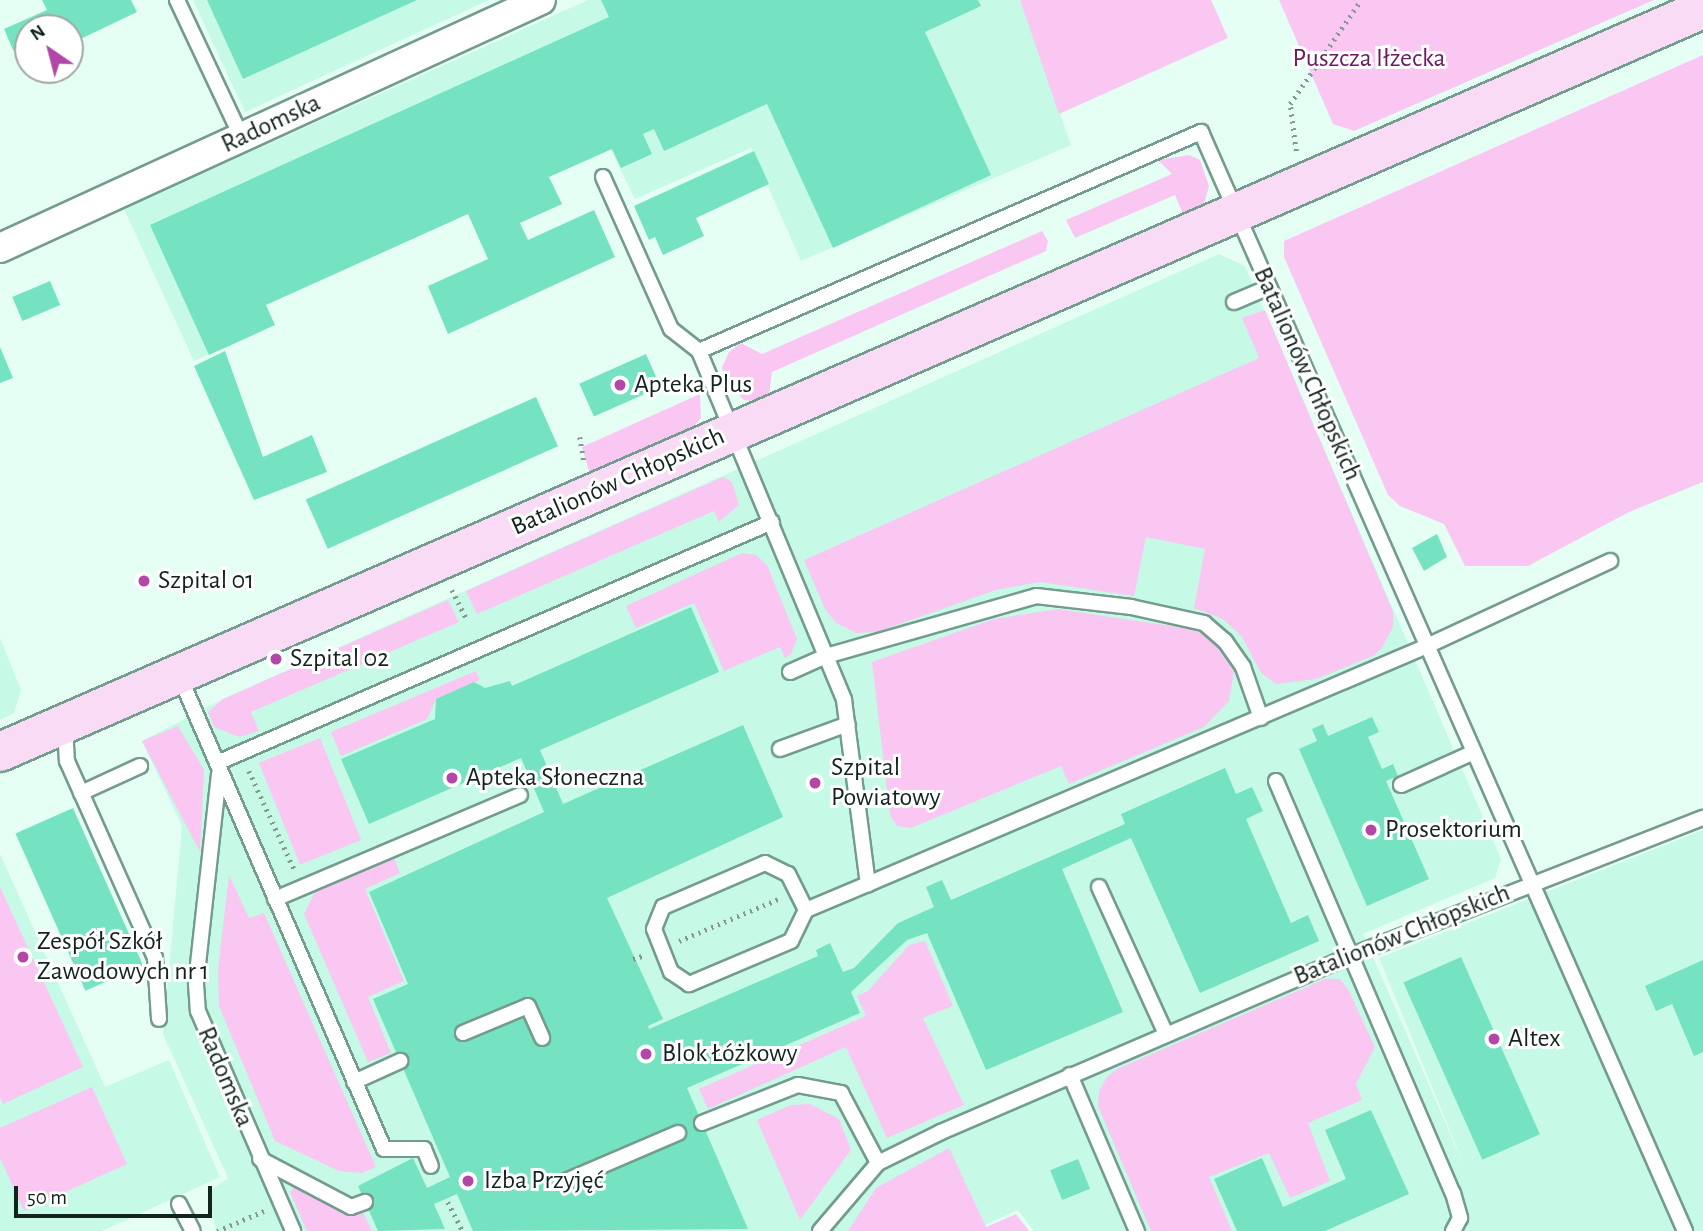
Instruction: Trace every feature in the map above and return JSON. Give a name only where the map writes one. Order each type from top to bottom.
[{"type":"street","name":"Radomska","points":[[0,248],[541,0]]},
{"type":"street","name":"Batalionów Chłopskich","points":[[0,752],[1703,9]]},
{"type":"lane","points":[[177,0],[242,138]]},
{"type":"lane","points":[[698,351],[1201,132],[1236,211]]},
{"type":"lane","points":[[603,177],[671,329],[698,351],[734,431],[844,699],[868,884]]},
{"type":"lane","name":"Batalionów Chłopskich","points":[[820,1231],[878,1163],[1070,1075],[1530,882],[1236,211]]},
{"type":"lane","points":[[1234,302],[1269,287]]},
{"type":"lane","points":[[218,766],[240,752],[772,522]]},
{"type":"lane","points":[[806,910],[788,874],[765,863],[663,907],[654,929],[671,972],[690,984],[791,941],[806,910],[1427,646],[1610,561]]},
{"type":"lane","points":[[790,672],[826,656],[1036,596],[1161,607],[1197,620],[1225,641],[1242,667],[1261,718]]},
{"type":"lane","points":[[179,675],[384,1149],[424,1149],[431,1166]]},
{"type":"lane","points":[[65,723],[67,761],[156,958],[159,1019]]},
{"type":"lane","points":[[780,749],[848,724]]},
{"type":"lane","points":[[1401,785],[1472,753]]},
{"type":"lane","points":[[81,793],[140,766]]},
{"type":"lane","name":"Radomska","points":[[218,766],[196,999],[201,1027],[293,1231]]},
{"type":"lane","points":[[1276,781],[1453,1193],[1460,1218],[1452,1231]]},
{"type":"lane","points":[[275,899],[520,795]]},
{"type":"lane","points":[[1685,1231],[1530,882],[1703,818]]},
{"type":"lane","points":[[1099,887],[1166,1034]]},
{"type":"lane","points":[[463,1033],[528,1006],[542,1038]]},
{"type":"lane","points":[[354,1082],[400,1061]]},
{"type":"lane","points":[[1070,1075],[1137,1231]]},
{"type":"lane","points":[[702,1123],[798,1085],[841,1093],[878,1163]]},
{"type":"lane","points":[[566,1181],[678,1133]]},
{"type":"lane","points":[[260,1159],[351,1207],[365,1202]]},
{"type":"lane","points":[[179,1204],[193,1231]]},
{"type":"path","points":[[1290,125],[1290,104],[1361,0]]},
{"type":"path","points":[[452,590],[467,619]]},
{"type":"path","points":[[240,752],[303,887]]},
{"type":"path","points":[[633,959],[797,891]]},
{"type":"path","points":[[448,1202],[463,1231]]},
{"type":"path","points":[[217,1231],[251,1217]]},
{"type":"shaded area","points":[[193,0],[489,0],[245,112]]},
{"type":"shaded area","points":[[588,0],[1020,0],[1071,145],[801,261],[751,148],[635,199],[610,148],[263,305],[272,326],[194,361],[124,209]]},
{"type":"shaded area","name":"Szpital Powiatowy","points":[[1219,254],[1245,266],[1501,859],[1495,878],[1363,934],[1467,1172],[1379,958],[1703,830],[1703,1231],[1034,1231],[1018,1210],[972,1231],[216,1231],[208,1192],[228,1178],[163,1034],[182,826],[142,741],[225,698]]},
{"type":"shaded area","points":[[0,638],[21,690],[14,713],[0,720]]},
{"type":"shaded area","name":"Zespół Szkół Zawodowych nr 1","points":[[0,854],[105,1087],[169,1060],[220,1177],[102,1231],[0,1231]]},
{"type":"green space","points":[[1020,0],[1211,0],[1228,38],[1059,114]]},
{"type":"green space","name":"Puszcza Iłżecka","points":[[1279,0],[1654,0],[1354,131],[1333,124]]},
{"type":"green space","points":[[1703,55],[1703,482],[1629,512],[1528,566],[1465,566],[1444,524],[1400,506],[1388,495],[1284,257],[1284,241]]},
{"type":"green space","points":[[1189,155],[1200,160],[1209,186],[1205,201],[1186,221],[1175,195],[1075,238],[1066,220],[1172,174],[1158,160]]},
{"type":"green space","points":[[1042,231],[1048,241],[1046,251],[772,372],[769,396],[761,402],[744,400],[724,381],[722,367],[729,352],[741,343],[762,354]]},
{"type":"green space","points":[[1265,310],[1393,612],[1393,627],[1382,648],[1373,656],[1316,679],[1276,684],[1261,673],[1242,637],[1223,619],[1194,608],[1205,549],[1146,537],[1134,596],[1040,582],[996,590],[877,632],[856,633],[836,623],[825,609],[804,560],[1259,358],[1242,318]]},
{"type":"green space","points":[[700,394],[701,418],[688,433],[590,475],[582,447]]},
{"type":"green space","points":[[723,477],[732,482],[739,505],[719,522],[714,511],[477,614],[466,591]]},
{"type":"green space","points":[[742,553],[756,555],[767,565],[797,639],[791,654],[785,658],[780,647],[724,671],[694,603],[636,628],[626,606]]},
{"type":"green space","points":[[448,600],[459,622],[251,712],[259,731],[239,737],[214,727],[208,712],[223,699]]},
{"type":"green space","points":[[1058,609],[1191,629],[1210,637],[1234,671],[1229,701],[1204,727],[1069,784],[1061,766],[911,828],[897,826],[890,815],[872,662],[994,619]]},
{"type":"green space","points":[[476,671],[480,680],[436,699],[427,719],[341,756],[331,732]]},
{"type":"green space","points":[[178,726],[204,770],[200,852],[142,741]]},
{"type":"green space","points":[[320,738],[361,840],[300,865],[259,763]]},
{"type":"green space","points":[[393,856],[400,873],[365,889],[404,981],[368,997],[391,1053],[368,1062],[304,914],[316,890]]},
{"type":"green space","points":[[229,875],[249,918],[264,913],[376,1167],[362,1173],[339,1171],[275,1141],[219,1006],[218,969]]},
{"type":"green space","points":[[0,887],[83,1067],[3,1104],[0,1097]]},
{"type":"green space","points":[[925,941],[953,1006],[923,1018],[964,1105],[887,1138],[846,1047],[708,1109],[699,1089],[866,1016],[857,996],[868,991],[909,945]]},
{"type":"green space","points":[[1325,979],[1340,979],[1348,989],[1375,1047],[1356,1084],[1362,1100],[1308,1123],[1330,1181],[1290,1198],[1269,1153],[1209,1177],[1232,1231],[1151,1231],[1098,1106],[1099,1091],[1107,1077],[1117,1069]]},
{"type":"green space","points":[[92,1087],[127,1164],[24,1211],[0,1158],[0,1128]]},
{"type":"green space","points":[[810,1104],[839,1119],[851,1150],[800,1220],[757,1120],[791,1105]]},
{"type":"green space","points":[[949,1148],[986,1227],[1016,1214],[1029,1231],[848,1231],[876,1188]]},
{"type":"green space","points":[[295,1186],[347,1215],[362,1210],[372,1231],[307,1231],[290,1192]]},
{"type":"building","points":[[42,0],[131,0],[137,12],[84,37],[84,14],[38,14],[47,10]]},
{"type":"building","points":[[207,0],[417,0],[243,79]]},
{"type":"building","points":[[601,0],[978,0],[981,6],[925,32],[991,175],[833,248],[767,104],[664,151],[654,129],[643,134],[652,154],[621,168],[612,149],[549,177],[562,204],[520,223],[528,240],[594,210],[615,257],[448,334],[428,286],[488,259],[468,214],[266,305],[275,325],[209,355],[150,225],[609,17]]},
{"type":"building","points":[[14,25],[13,50],[4,29]]},
{"type":"building","points":[[754,151],[769,184],[696,218],[704,236],[663,255],[655,237],[649,240],[634,206]]},
{"type":"building","points":[[50,281],[60,305],[22,321],[12,297]]},
{"type":"building","points":[[0,347],[13,378],[0,383]]},
{"type":"building","points":[[225,351],[263,457],[312,435],[327,472],[254,500],[194,366]]},
{"type":"building","name":"Apteka Plus","points":[[646,354],[661,387],[594,417],[579,384]]},
{"type":"building","points":[[536,397],[558,446],[328,549],[306,499]]},
{"type":"building","points":[[1437,534],[1447,557],[1424,571],[1412,548]]},
{"type":"building","name":"Szpital Powiatowy","points":[[691,607],[719,672],[540,750],[563,804],[743,725],[783,817],[607,898],[663,1019],[648,1026],[649,1029],[818,956],[816,950],[830,943],[843,972],[854,968],[898,923],[934,907],[926,887],[942,880],[951,900],[1125,824],[1121,814],[1225,768],[1236,794],[1252,787],[1263,811],[1246,819],[1291,923],[1308,915],[1319,941],[1200,993],[1131,838],[1062,869],[1123,1012],[986,1070],[927,933],[907,940],[851,992],[860,1013],[687,1088],[748,1229],[473,1231],[457,1194],[434,1204],[445,1229],[378,1231],[358,1186],[413,1158],[427,1188],[450,1177],[373,999],[408,984],[369,892],[544,812],[521,758],[369,824],[341,759],[435,719],[436,699],[474,682],[485,688],[510,681],[512,686]]},
{"type":"building","name":"Prosektorium","points":[[1372,717],[1379,732],[1368,737],[1382,769],[1393,764],[1398,776],[1386,781],[1429,879],[1367,906],[1299,749],[1317,741],[1312,729],[1323,724],[1328,736]]},
{"type":"building","points":[[73,808],[143,965],[85,991],[15,834]]},
{"type":"building","points":[[1461,957],[1540,1134],[1482,1160],[1403,983]]},
{"type":"building","points":[[1703,960],[1703,1052],[1694,1056],[1672,1004],[1656,1011],[1645,986]]},
{"type":"building","points":[[1371,1110],[1409,1194],[1325,1231],[1237,1231],[1214,1179],[1262,1158],[1283,1207],[1346,1179],[1325,1130]]},
{"type":"building","points":[[1078,1159],[1090,1189],[1062,1200],[1050,1170]]},
{"type":"place","name":"Apteka Plus","points":[[620,385]]},
{"type":"place","name":"Szpital 01","points":[[144,581]]},
{"type":"place","name":"Szpital 02","points":[[276,659]]},
{"type":"place","name":"Apteka Słoneczna","points":[[452,778]]},
{"type":"place","name":"Szpital Powiatowy","points":[[815,783]]},
{"type":"place","name":"Prosektorium","points":[[1371,830]]},
{"type":"place","name":"Zespół Szkół Zawodowych nr 1","points":[[23,957]]},
{"type":"place","name":"Altex","points":[[1494,1039]]},
{"type":"place","name":"Blok Łóżkowy","points":[[646,1054]]},
{"type":"place","name":"Izba Przyjęć","points":[[468,1181]]}]
